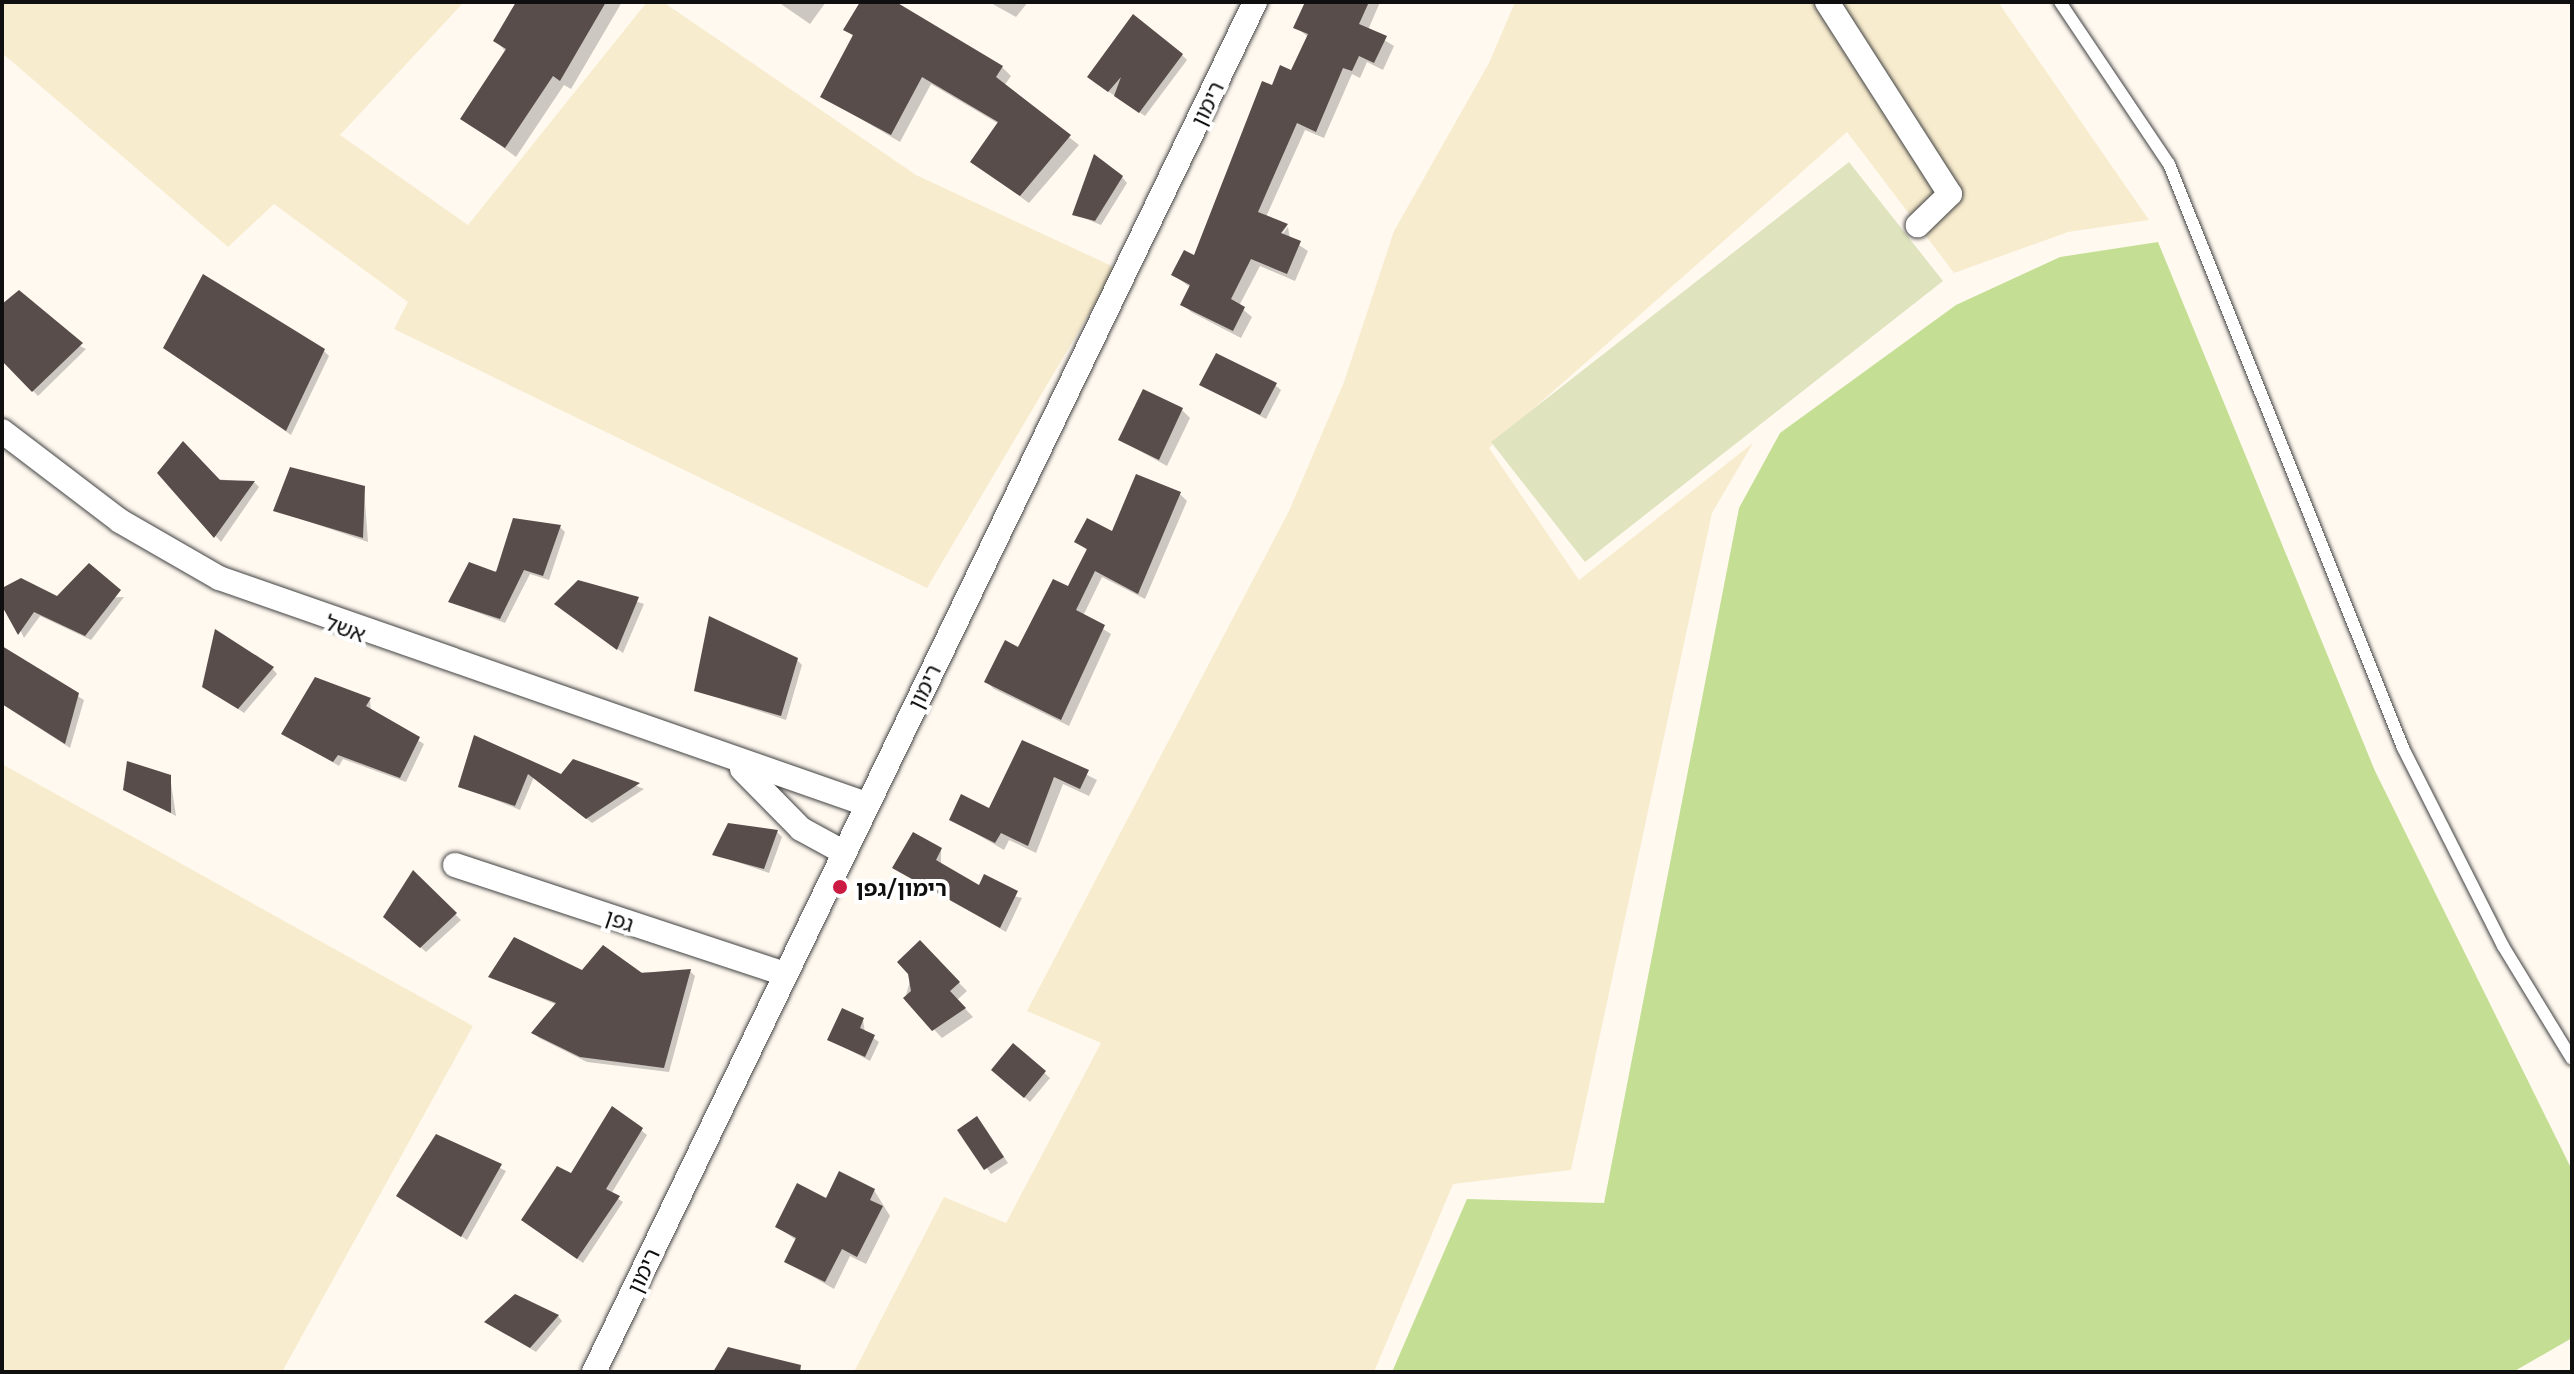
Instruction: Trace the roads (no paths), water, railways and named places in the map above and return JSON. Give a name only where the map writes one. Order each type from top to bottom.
[{"type":"street","name":"רימון","points":[[594,1372],[1255,2]]},
{"type":"street","points":[[1827,2],[1950,194],[1918,225]]},
{"type":"street","name":"אשל","points":[[2,431],[120,521],[219,578],[722,759],[866,804]]},
{"type":"street","name":"אשל","points":[[722,759],[747,771],[810,836],[843,852]]},
{"type":"street","name":"גפן","points":[[455,865],[784,974]]},
{"type":"lane","points":[[2060,2],[2169,164],[2403,748],[2503,946],[2572,1059]]},
{"type":"place","name":"רימון/גפן","points":[[840,887]]}]
